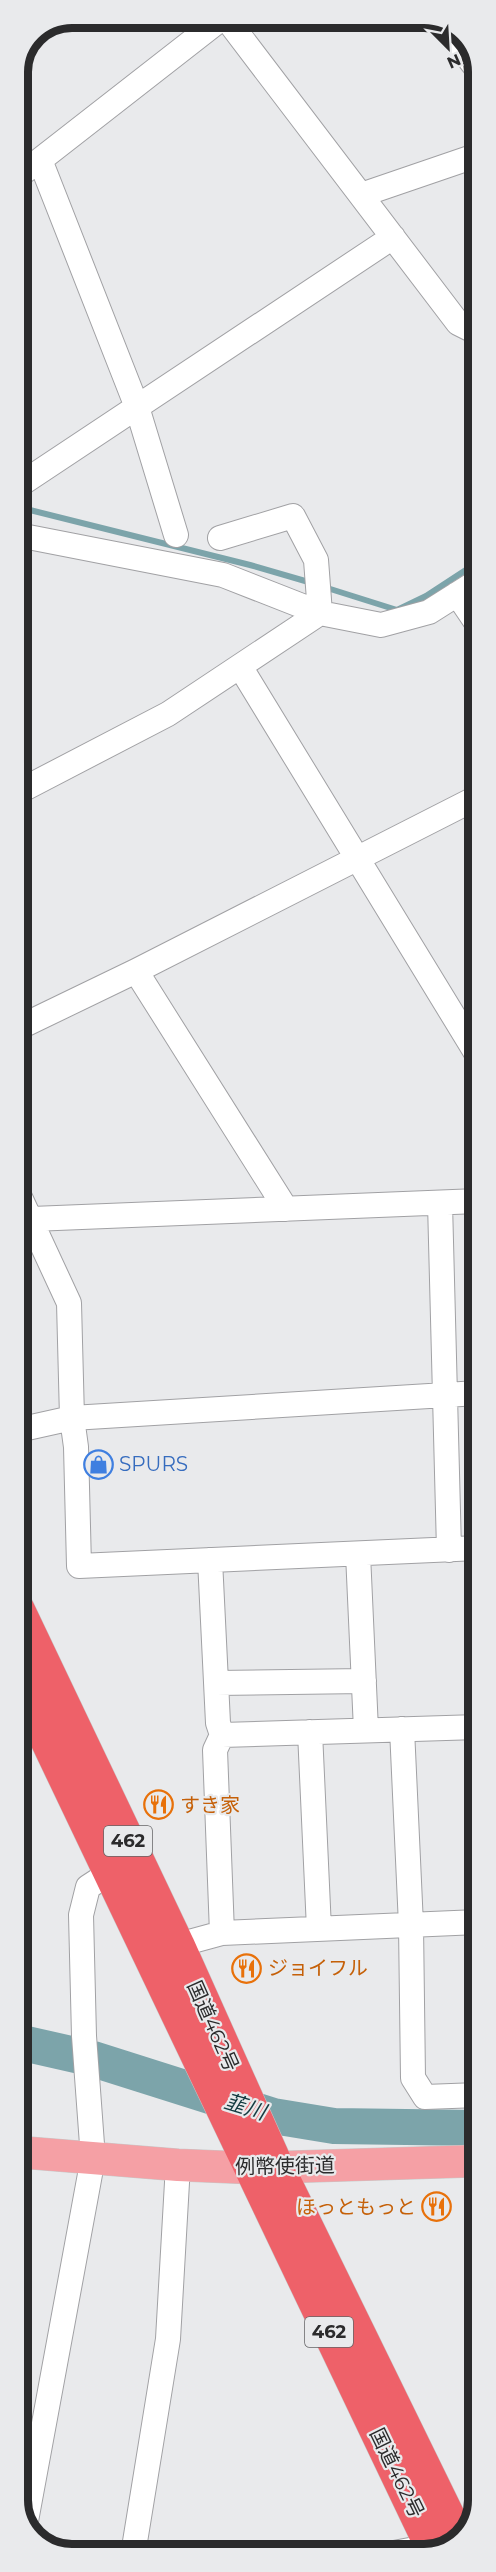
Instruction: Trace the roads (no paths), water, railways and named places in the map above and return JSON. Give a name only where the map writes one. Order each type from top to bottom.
[{"type":"highway","name":"国道462号","points":[[29,1631],[178,1945],[220,2071],[226,2111],[264,2167],[439,2540]]},
{"type":"highway","name":"国道462号","points":[[29,1702],[111,1872],[220,2071],[257,2124],[264,2167]]},
{"type":"main road","name":"例幣使街道","points":[[29,2153],[178,2165],[264,2167],[468,2162]]},
{"type":"street","points":[[28,169],[211,28]]},
{"type":"street","points":[[232,28],[458,323],[467,328]]},
{"type":"street","points":[[361,195],[467,158]]},
{"type":"street","points":[[40,160],[136,407],[176,535]]},
{"type":"street","points":[[28,479],[393,237]]},
{"type":"street","points":[[220,538],[292,516],[316,560],[320,612]]},
{"type":"street","points":[[28,533],[223,575],[320,612],[381,625],[429,612],[467,588]]},
{"type":"street","points":[[457,594],[467,609]]},
{"type":"street","points":[[28,787],[168,714],[241,668],[320,612]]},
{"type":"street","points":[[241,668],[358,858],[467,1021]]},
{"type":"street","points":[[28,1023],[136,971],[467,802]]},
{"type":"street","points":[[136,971],[286,1209]]},
{"type":"street","points":[[32,1219],[467,1202]]},
{"type":"street","points":[[440,1203],[449,1550]]},
{"type":"street","points":[[28,1212],[69,1303],[79,1566],[468,1549]]},
{"type":"street","points":[[29,1428],[72,1418],[468,1394]]},
{"type":"street","points":[[358,1554],[366,1730]]},
{"type":"street","points":[[210,1560],[218,1723],[222,1735],[215,1750],[222,1933]]},
{"type":"street","points":[[216,1683],[364,1681]]},
{"type":"street","points":[[222,1735],[468,1726]]},
{"type":"street","points":[[402,1729],[411,1925],[412,2078],[425,2097],[468,2095]]},
{"type":"street","points":[[310,1732],[319,1929]]},
{"type":"street","points":[[29,2505],[93,2158],[84,2036],[81,1915],[88,1887],[111,1872]]},
{"type":"street","points":[[178,1945],[222,1933],[468,1922]]},
{"type":"street","points":[[135,2543],[168,2339],[178,2165]]},
{"type":"waterway","points":[[28,510],[250,565],[312,583]]},
{"type":"waterway","points":[[324,587],[397,610],[426,596],[467,569]]},
{"type":"waterway","name":"韮川","points":[[29,2044],[93,2059],[273,2116],[334,2126],[468,2128]]},
{"type":"place","name":"SPURS","points":[[98,1464]]},
{"type":"place","name":"すき家","points":[[159,1805]]},
{"type":"place","name":"ジョイフル","points":[[247,1968]]},
{"type":"place","name":"ほっともっと","points":[[437,2207]]}]
